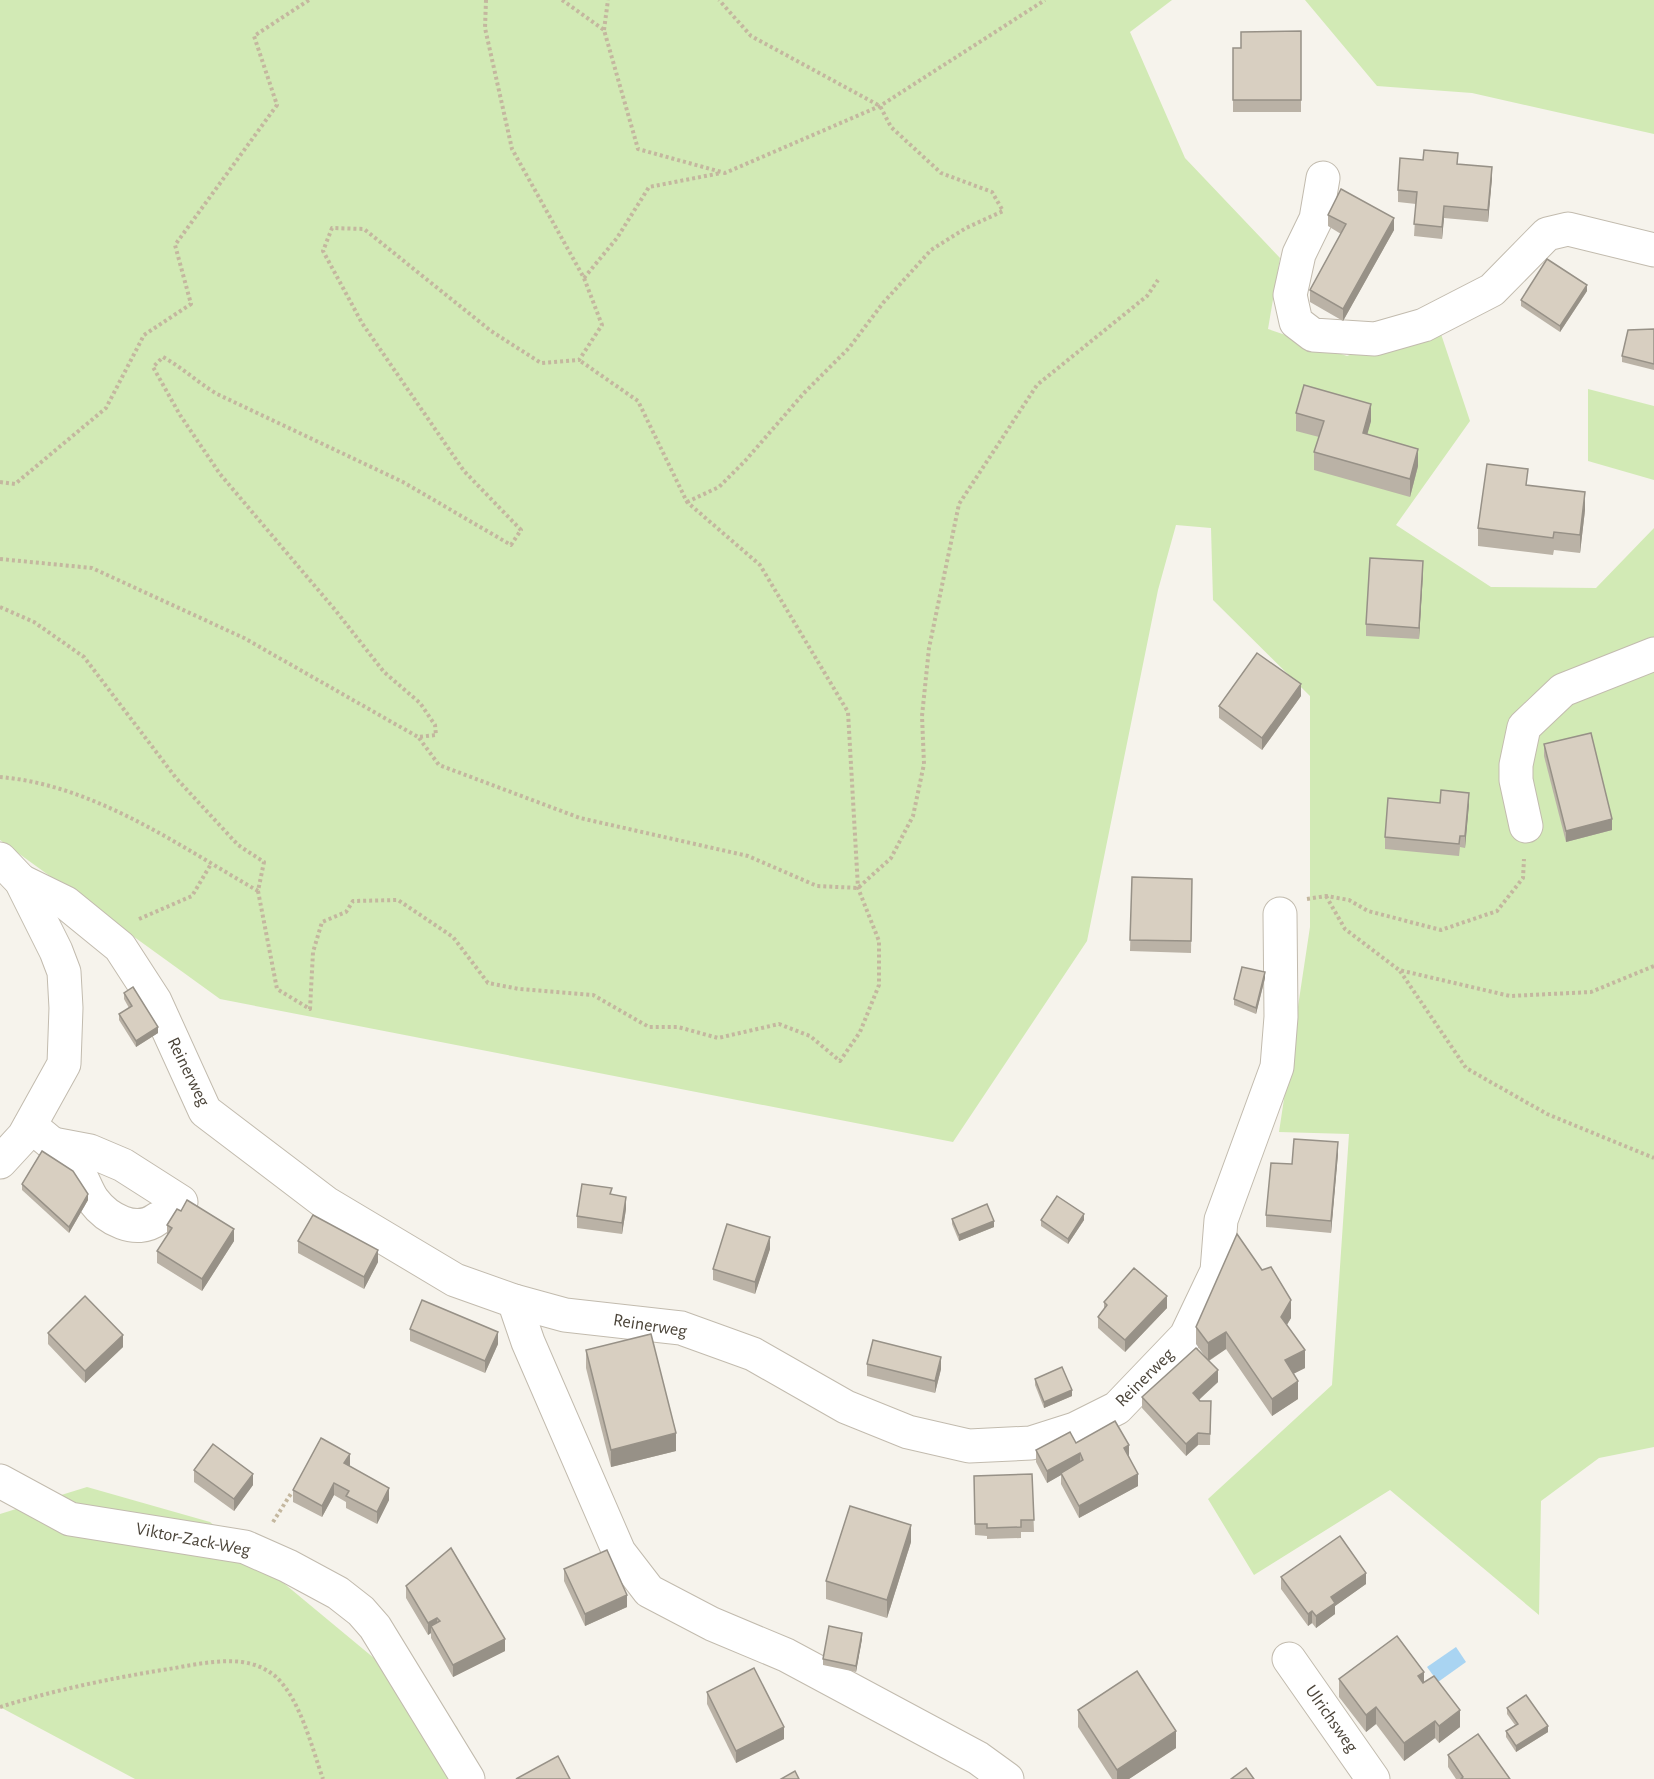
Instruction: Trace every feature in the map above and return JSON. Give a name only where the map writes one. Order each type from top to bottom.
[{"type":"street","points":[[1323,178],[1316,219],[1299,254],[1290,295],[1296,322],[1313,335],[1375,339],[1424,326],[1492,290],[1547,234],[1568,229],[1654,250]]},
{"type":"street","points":[[1526,826],[1516,765],[1524,727],[1563,690],[1654,654]]},
{"type":"street","points":[[10,870],[56,951],[64,972],[66,1008],[64,1064],[41,1135]]},
{"type":"street","name":"Reinerweg","points":[[10,870],[66,903],[120,947],[155,1001],[205,1111],[326,1203],[455,1280],[514,1301],[565,1315],[681,1328],[753,1354],[846,1407],[908,1432],[969,1446],[1031,1443],[1075,1429],[1117,1408],[1186,1336],[1216,1271],[1221,1220],[1277,1067],[1281,1017],[1280,914]]},
{"type":"street","points":[[0,1162],[24,1136],[41,1135],[123,1166],[169,1210],[149,1225],[134,1226],[111,1218],[93,1200],[76,1168],[41,1135]]},
{"type":"street","points":[[514,1301],[528,1342],[619,1552],[650,1591],[712,1624],[786,1654],[978,1758],[1007,1779]]},
{"type":"street","name":"Viktor-Zack-Weg","points":[[0,1481],[70,1519],[245,1547],[288,1566],[338,1593],[361,1611],[375,1627],[468,1779]]},
{"type":"street","name":"Ulrichsweg","points":[[1289,1659],[1373,1779]]},
{"type":"path","points":[[0,482],[15,484],[106,408],[144,335],[191,304],[176,245],[277,105],[254,36],[309,0]]},
{"type":"path","points":[[486,0],[485,28],[512,149],[584,278],[602,325],[579,360]]},
{"type":"path","points":[[562,0],[604,30]]},
{"type":"path","points":[[608,0],[604,30],[638,149],[725,173]]},
{"type":"path","points":[[687,502],[719,486],[745,461],[804,393],[849,348],[883,303],[931,250],[966,228],[1003,211],[993,192],[941,173],[891,127],[880,106],[751,36],[719,0]]},
{"type":"path","points":[[584,278],[617,238],[649,187],[725,173],[880,106],[1045,0]]},
{"type":"path","points":[[0,607],[34,622],[84,657],[176,778],[238,845],[264,862],[258,891],[277,989],[310,1009],[313,952],[322,922],[346,912],[353,901],[398,900],[453,937],[488,983],[519,989],[593,995],[650,1027],[678,1027],[718,1038],[779,1024],[810,1036],[840,1061],[860,1032],[879,985],[879,941],[858,888],[848,712],[760,566],[687,502],[638,401],[579,360],[542,363],[491,331],[364,229],[332,228],[323,250],[362,323],[464,471],[521,530],[511,544],[403,482],[217,394],[196,381],[184,368],[163,357],[153,367],[180,415],[220,474],[336,611],[384,672],[420,703],[435,725],[436,735],[418,737]]},
{"type":"path","points":[[0,559],[92,568],[244,638],[418,737],[440,765],[580,819],[748,856],[817,886],[858,888],[891,858],[913,816],[924,764],[922,716],[929,648],[959,504],[1037,385],[1147,296],[1158,280]]},
{"type":"path","points":[[0,777],[66,789],[143,825],[258,891]]},
{"type":"path","points":[[1280,914],[1306,899],[1326,896],[1349,900],[1368,911],[1441,930],[1497,911],[1523,878],[1526,826]]},
{"type":"path","points":[[105,935],[192,896],[211,864]]},
{"type":"path","points":[[1326,896],[1345,929],[1399,970],[1466,1068],[1547,1114],[1654,1158]]},
{"type":"path","points":[[1399,970],[1510,996],[1591,992],[1654,966]]},
{"type":"path","points":[[270,1527],[292,1492]]},
{"type":"path","points":[[0,1707],[111,1679],[180,1667],[214,1662],[241,1662],[260,1666],[276,1677],[285,1688],[304,1723],[323,1779]]},
{"type":"green space","points":[[0,0],[1172,0],[1130,32],[1185,158],[1280,258],[1268,329],[1347,356],[1437,322],[1470,421],[1396,525],[1491,587],[1596,588],[1654,528],[1654,1447],[1599,1458],[1541,1501],[1539,1615],[1390,1490],[1254,1575],[1208,1499],[1332,1385],[1349,1134],[1279,1132],[1310,927],[1310,696],[1213,600],[1211,528],[1176,525],[1158,590],[1087,941],[953,1142],[220,999],[0,840]]},
{"type":"green space","points":[[1305,0],[1654,0],[1654,134],[1472,93],[1377,86]]},
{"type":"green space","points":[[1588,389],[1654,406],[1654,480],[1588,461]]},
{"type":"green space","points":[[87,1487],[210,1522],[457,1727],[481,1779],[135,1779],[0,1707],[0,1514]]},
{"type":"water","points":[[1456,1647],[1466,1662],[1438,1682],[1427,1667]]},
{"type":"building","points":[[1301,31],[1301,100],[1233,100],[1233,48],[1241,48],[1241,32]]},
{"type":"building","points":[[1424,150],[1458,153],[1457,164],[1492,167],[1488,210],[1444,206],[1442,227],[1414,224],[1417,192],[1398,190],[1400,158],[1423,160]]},
{"type":"building","points":[[1341,189],[1394,218],[1343,309],[1310,290],[1346,224],[1328,215]]},
{"type":"building","points":[[1547,259],[1587,285],[1560,326],[1521,300]]},
{"type":"building","points":[[1654,329],[1654,364],[1622,356],[1628,330]]},
{"type":"building","points":[[1304,385],[1371,404],[1363,433],[1418,449],[1410,479],[1314,452],[1324,421],[1296,413]]},
{"type":"building","points":[[1487,464],[1528,469],[1526,485],[1585,492],[1580,535],[1554,532],[1553,538],[1478,528]]},
{"type":"building","points":[[1370,558],[1423,561],[1419,628],[1366,624]]},
{"type":"building","points":[[1257,653],[1301,684],[1262,738],[1219,706]]},
{"type":"building","points":[[1591,733],[1612,819],[1566,831],[1544,744]]},
{"type":"building","points":[[1441,790],[1469,793],[1465,836],[1460,836],[1459,844],[1385,837],[1388,798],[1440,803]]},
{"type":"building","points":[[1132,877],[1192,879],[1191,941],[1130,940]]},
{"type":"building","points":[[1242,967],[1265,972],[1256,1008],[1234,999]]},
{"type":"building","points":[[133,987],[158,1027],[136,1041],[119,1014],[132,1006],[124,993]]},
{"type":"building","points":[[1294,1139],[1338,1142],[1331,1221],[1266,1215],[1271,1163],[1292,1164]]},
{"type":"building","points":[[42,1151],[73,1171],[88,1194],[69,1227],[22,1184]]},
{"type":"building","points":[[582,1184],[612,1188],[610,1194],[626,1197],[622,1223],[577,1216]]},
{"type":"building","points":[[1057,1196],[1084,1214],[1068,1239],[1041,1220]]},
{"type":"building","points":[[187,1200],[234,1229],[202,1279],[157,1251],[172,1228],[167,1225],[177,1209],[181,1211]]},
{"type":"building","points":[[987,1204],[994,1221],[959,1235],[952,1219]]},
{"type":"building","points":[[313,1215],[378,1250],[364,1277],[298,1241]]},
{"type":"building","points":[[727,1224],[770,1237],[755,1282],[713,1269]]},
{"type":"building","points":[[1237,1234],[1262,1270],[1271,1267],[1291,1300],[1281,1317],[1305,1350],[1285,1360],[1298,1381],[1272,1399],[1226,1332],[1208,1343],[1196,1327]]},
{"type":"building","points":[[1134,1268],[1167,1296],[1125,1340],[1098,1317],[1107,1305],[1104,1302]]},
{"type":"building","points":[[85,1296],[123,1335],[85,1371],[48,1333]]},
{"type":"building","points":[[422,1300],[498,1332],[485,1361],[410,1329]]},
{"type":"building","points":[[651,1334],[676,1433],[611,1450],[586,1350]]},
{"type":"building","points":[[873,1340],[941,1357],[935,1381],[867,1364]]},
{"type":"building","points":[[1196,1348],[1218,1370],[1193,1393],[1200,1401],[1211,1401],[1210,1434],[1198,1433],[1186,1444],[1142,1397]]},
{"type":"building","points":[[1062,1367],[1072,1390],[1044,1402],[1035,1379]]},
{"type":"building","points":[[1115,1421],[1129,1445],[1124,1448],[1138,1474],[1079,1506],[1061,1473],[1083,1460],[1080,1453],[1047,1471],[1036,1450],[1070,1432],[1076,1443]]},
{"type":"building","points":[[321,1438],[350,1454],[344,1463],[389,1488],[377,1512],[346,1496],[349,1491],[334,1483],[322,1506],[293,1490]]},
{"type":"building","points":[[213,1444],[253,1474],[234,1499],[194,1470]]},
{"type":"building","points":[[1032,1474],[1034,1520],[1021,1520],[1021,1527],[987,1528],[987,1524],[975,1524],[974,1476]]},
{"type":"building","points":[[850,1506],[911,1525],[887,1600],[826,1581]]},
{"type":"building","points":[[1340,1536],[1366,1573],[1331,1597],[1335,1603],[1316,1616],[1312,1611],[1308,1614],[1281,1577]]},
{"type":"building","points":[[451,1548],[505,1639],[453,1665],[431,1626],[440,1621],[437,1618],[428,1623],[406,1586]]},
{"type":"building","points":[[607,1550],[627,1595],[585,1614],[564,1569]]},
{"type":"building","points":[[829,1626],[862,1633],[856,1666],[823,1659]]},
{"type":"building","points":[[1397,1636],[1424,1672],[1418,1676],[1423,1683],[1434,1676],[1460,1710],[1439,1726],[1435,1721],[1404,1743],[1376,1707],[1366,1715],[1339,1679]]},
{"type":"building","points":[[754,1668],[784,1727],[736,1751],[707,1692]]},
{"type":"building","points":[[1137,1671],[1176,1731],[1117,1770],[1078,1710]]},
{"type":"building","points":[[1526,1695],[1548,1726],[1516,1746],[1506,1731],[1518,1724],[1507,1708]]},
{"type":"building","points":[[1478,1734],[1510,1779],[1461,1779],[1463,1777],[1448,1755]]},
{"type":"building","points":[[558,1756],[570,1779],[516,1779]]},
{"type":"building","points":[[1246,1768],[1254,1779],[1231,1779]]},
{"type":"building","points":[[795,1771],[799,1779],[781,1779]]}]
